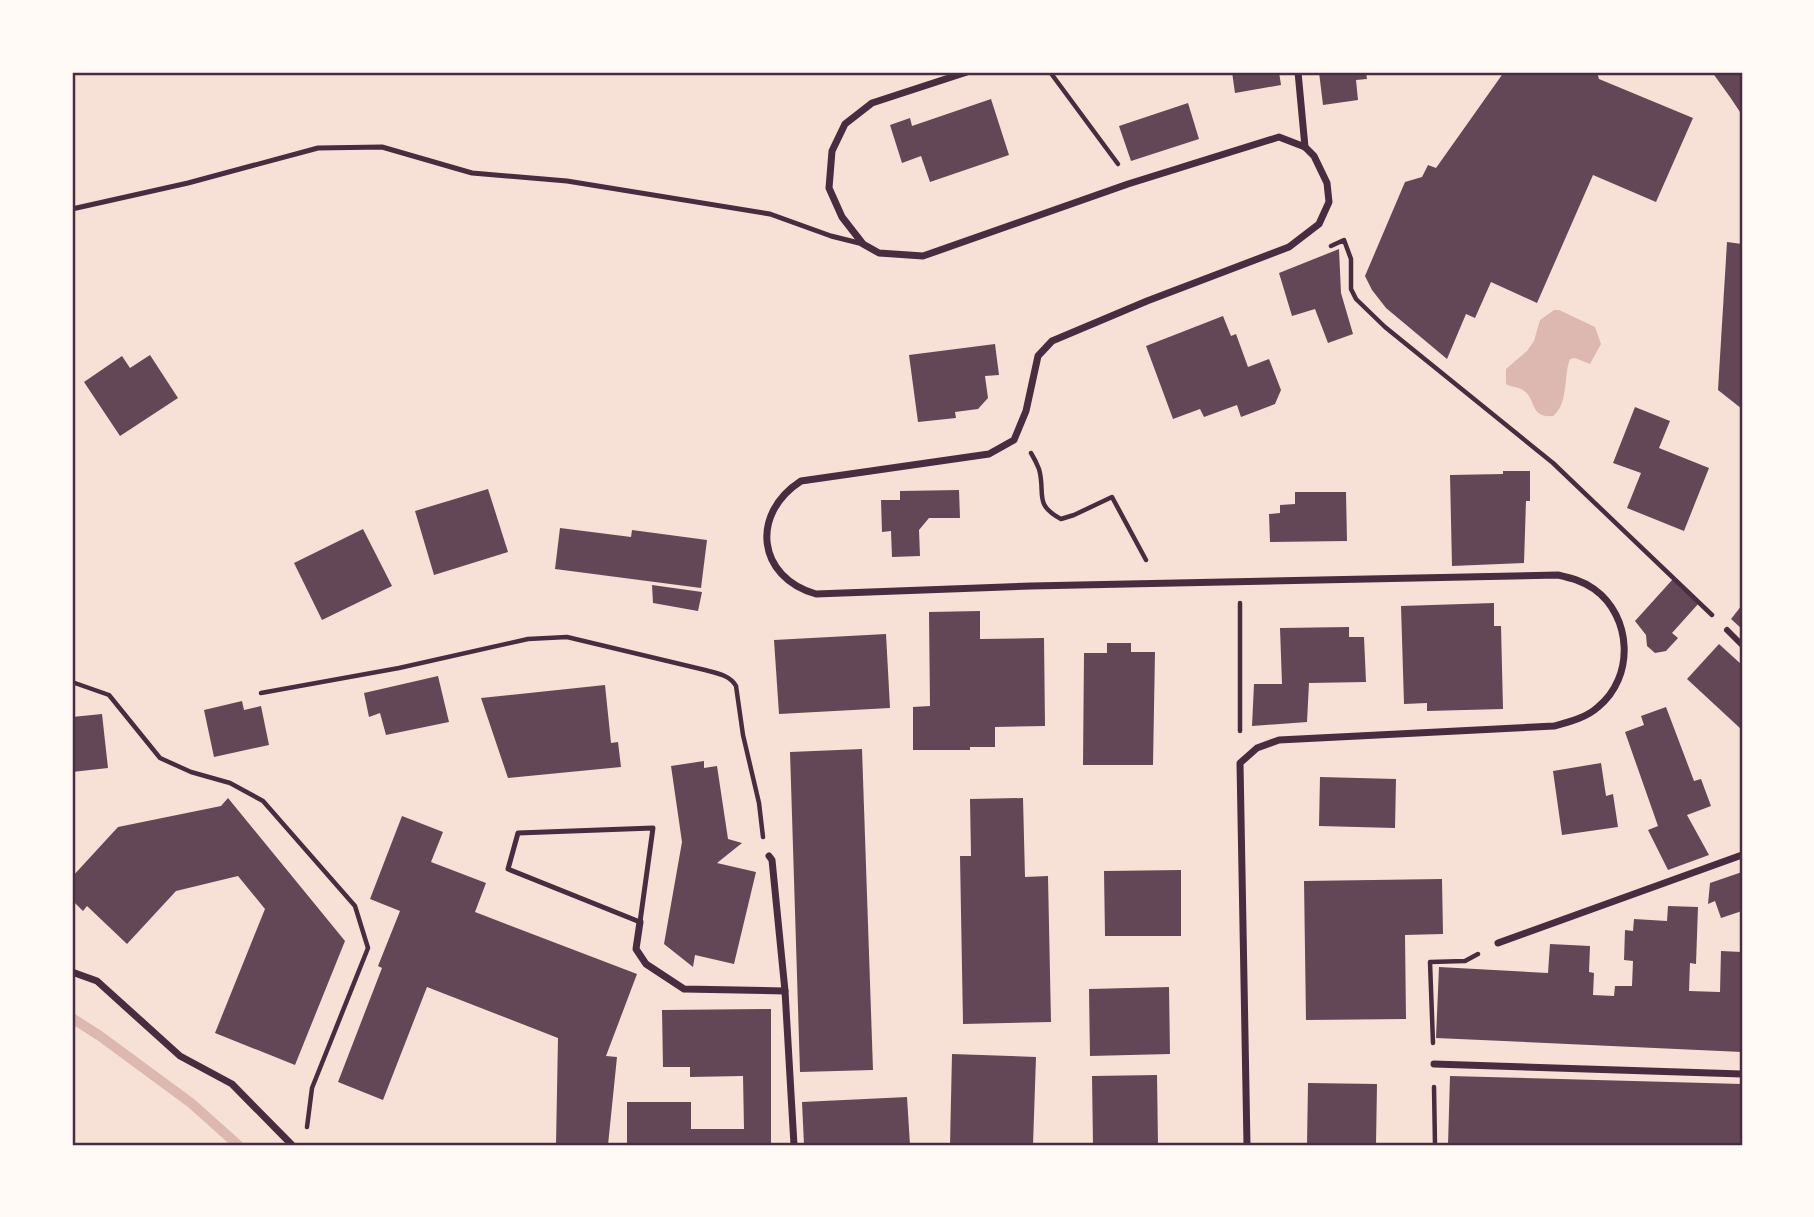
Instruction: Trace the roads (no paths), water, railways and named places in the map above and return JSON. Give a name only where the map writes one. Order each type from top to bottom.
[{"type":"street","points":[[967,72],[872,103],[845,124],[832,151],[829,188],[842,217],[863,244],[879,253],[923,256],[1128,184],[1279,137],[1305,148],[1314,156],[1327,183],[1329,202],[1318,224],[1289,247],[1147,301],[1052,341],[1038,356],[1026,411],[1014,440],[989,454],[801,481],[787,490],[776,502],[769,517],[766,534],[768,551],[775,566],[786,579],[800,589],[816,594],[1558,575],[1577,580],[1594,589],[1608,603],[1624,638],[1625,657],[1612,693],[1582,718],[1554,726],[1279,740],[1257,748],[1240,763],[1247,1145]]},
{"type":"street","points":[[1298,72],[1305,148]]},
{"type":"street","points":[[1727,630],[1742,645]]},
{"type":"street","points":[[1498,943],[1742,855]]},
{"type":"street","points":[[769,856],[772,860],[785,991],[793,1145]]},
{"type":"street","points":[[640,922],[636,949],[646,964],[684,989],[785,991]]},
{"type":"street","points":[[72,972],[97,981],[180,1056],[232,1083],[292,1145]]},
{"type":"street","points":[[1434,1065],[1742,1074]]},
{"type":"lane","points":[[72,209],[188,183],[318,148],[382,147],[472,173],[567,181],[770,214],[831,236],[863,244]]},
{"type":"lane","points":[[653,828],[640,922],[508,869],[518,833],[653,828]]},
{"type":"waterway","points":[[72,1018],[191,1103],[238,1145]]}]
